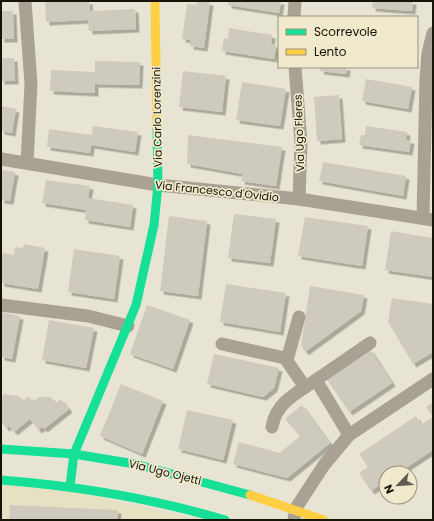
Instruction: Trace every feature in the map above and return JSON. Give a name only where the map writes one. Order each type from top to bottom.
[{"type":"main road","name":"Via Carlo Lorenzini","points":[[70,486],[74,454],[128,326],[138,295],[148,256],[157,205],[155,1]]},
{"type":"main road","name":"Via Ugo Ojetti","points":[[1,450],[74,454],[123,461],[161,469],[295,514],[324,520]]},
{"type":"main road","points":[[1,480],[70,486],[142,498],[225,520]]},
{"type":"street","points":[[25,1],[31,84],[27,163]]},
{"type":"street","points":[[294,16],[296,1]]},
{"type":"street","points":[[428,219],[426,79],[428,53],[433,33]]},
{"type":"street","name":"Via Ugo Fleres","points":[[295,68],[300,132],[299,199]]},
{"type":"street","name":"Via Francesco d'Ovidio","points":[[1,159],[158,185],[299,199],[428,219]]},
{"type":"street","points":[[1,305],[88,316],[128,326]]},
{"type":"street","points":[[287,360],[299,317]]},
{"type":"street","points":[[272,427],[274,417],[281,405],[310,383],[370,343]]},
{"type":"street","points":[[222,344],[285,358],[310,383],[349,435]]},
{"type":"street","points":[[295,514],[324,465],[349,435],[433,379]]},
{"type":"shaded area","points":[[1,484],[65,490],[203,520],[1,520]]},
{"type":"building","points":[[45,1],[89,1],[90,11],[135,9],[136,29],[89,31],[88,20],[46,22]]},
{"type":"building","points":[[197,1],[210,2],[204,48],[190,46],[191,40],[182,39],[187,4],[196,5]]},
{"type":"building","points":[[228,1],[281,1],[279,13],[228,5]]},
{"type":"building","points":[[373,1],[413,1],[412,11],[372,8]]},
{"type":"building","points":[[1,11],[13,11],[14,39],[1,39]]},
{"type":"building","points":[[229,28],[272,35],[271,44],[276,45],[274,59],[222,51],[224,38],[228,39]]},
{"type":"building","points":[[1,58],[14,58],[15,81],[1,81]]},
{"type":"building","points":[[95,61],[140,62],[139,85],[95,84],[95,93],[50,91],[51,70],[95,72]]},
{"type":"building","points":[[321,68],[347,68],[346,74],[320,71]]},
{"type":"building","points":[[183,71],[226,76],[222,112],[179,107]]},
{"type":"building","points":[[366,79],[412,87],[408,109],[362,101]]},
{"type":"building","points":[[242,82],[286,89],[280,126],[236,120]]},
{"type":"building","points":[[339,95],[342,139],[317,141],[314,97]]},
{"type":"building","points":[[1,106],[16,109],[12,133],[1,131]]},
{"type":"building","points":[[93,126],[138,132],[135,152],[91,145],[90,153],[47,147],[49,129],[92,135]]},
{"type":"building","points":[[366,126],[407,132],[406,140],[411,140],[409,152],[359,145],[361,135],[365,135]]},
{"type":"building","points":[[188,135],[282,147],[276,186],[241,181],[243,174],[187,164]]},
{"type":"building","points":[[323,162],[406,176],[403,196],[319,181]]},
{"type":"building","points":[[1,170],[15,172],[10,201],[1,200]]},
{"type":"building","points":[[46,180],[90,186],[88,198],[133,205],[130,227],[85,220],[86,210],[42,203]]},
{"type":"building","points":[[234,214],[276,219],[270,263],[228,258]]},
{"type":"building","points":[[169,216],[207,221],[198,296],[160,291]]},
{"type":"building","points":[[305,217],[368,226],[362,266],[298,256]]},
{"type":"building","points":[[391,231],[433,238],[433,277],[385,270]]},
{"type":"building","points":[[24,244],[45,248],[38,289],[1,283],[1,253],[14,255],[15,247],[23,248]]},
{"type":"building","points":[[74,249],[120,256],[114,299],[68,292]]},
{"type":"building","points":[[226,284],[286,293],[280,332],[220,322]]},
{"type":"building","points":[[310,286],[364,295],[361,311],[305,352],[301,345]]},
{"type":"building","points":[[392,298],[433,304],[433,352],[413,364],[388,322]]},
{"type":"building","points":[[147,305],[190,320],[173,369],[130,354]]},
{"type":"building","points":[[1,312],[20,316],[12,359],[1,357]]},
{"type":"building","points":[[49,320],[94,328],[86,368],[42,360]]},
{"type":"building","points":[[370,349],[392,383],[349,412],[326,378]]},
{"type":"building","points":[[214,354],[279,368],[274,388],[263,397],[207,384]]},
{"type":"building","points":[[121,384],[163,401],[142,454],[100,436]]},
{"type":"building","points":[[4,394],[19,396],[23,401],[29,396],[33,402],[39,397],[51,397],[56,403],[61,399],[69,409],[44,429],[42,427],[38,430],[30,419],[14,432],[9,426],[6,428],[1,422],[1,397]]},
{"type":"building","points":[[433,402],[433,417],[426,407]]},
{"type":"building","points":[[302,405],[330,443],[287,478],[233,464],[239,442],[280,453],[300,436],[285,419]]},
{"type":"building","points":[[187,410],[233,420],[223,460],[178,449]]},
{"type":"building","points":[[416,416],[421,425],[433,417],[433,450],[410,465],[378,465],[378,486],[371,491],[359,473],[368,467],[359,454]]},
{"type":"building","points":[[10,505],[118,510],[117,520],[9,520]]},
{"type":"traffic: fast","points":[[70,486],[74,454],[136,305],[154,225],[158,185],[157,128]]},
{"type":"traffic: fast","points":[[1,449],[74,454],[135,464],[250,495]]},
{"type":"traffic: fast","points":[[1,480],[86,489],[169,505],[225,520]]},
{"type":"traffic: slow","points":[[155,1],[157,128]]},
{"type":"traffic: slow","points":[[250,495],[324,520]]}]
